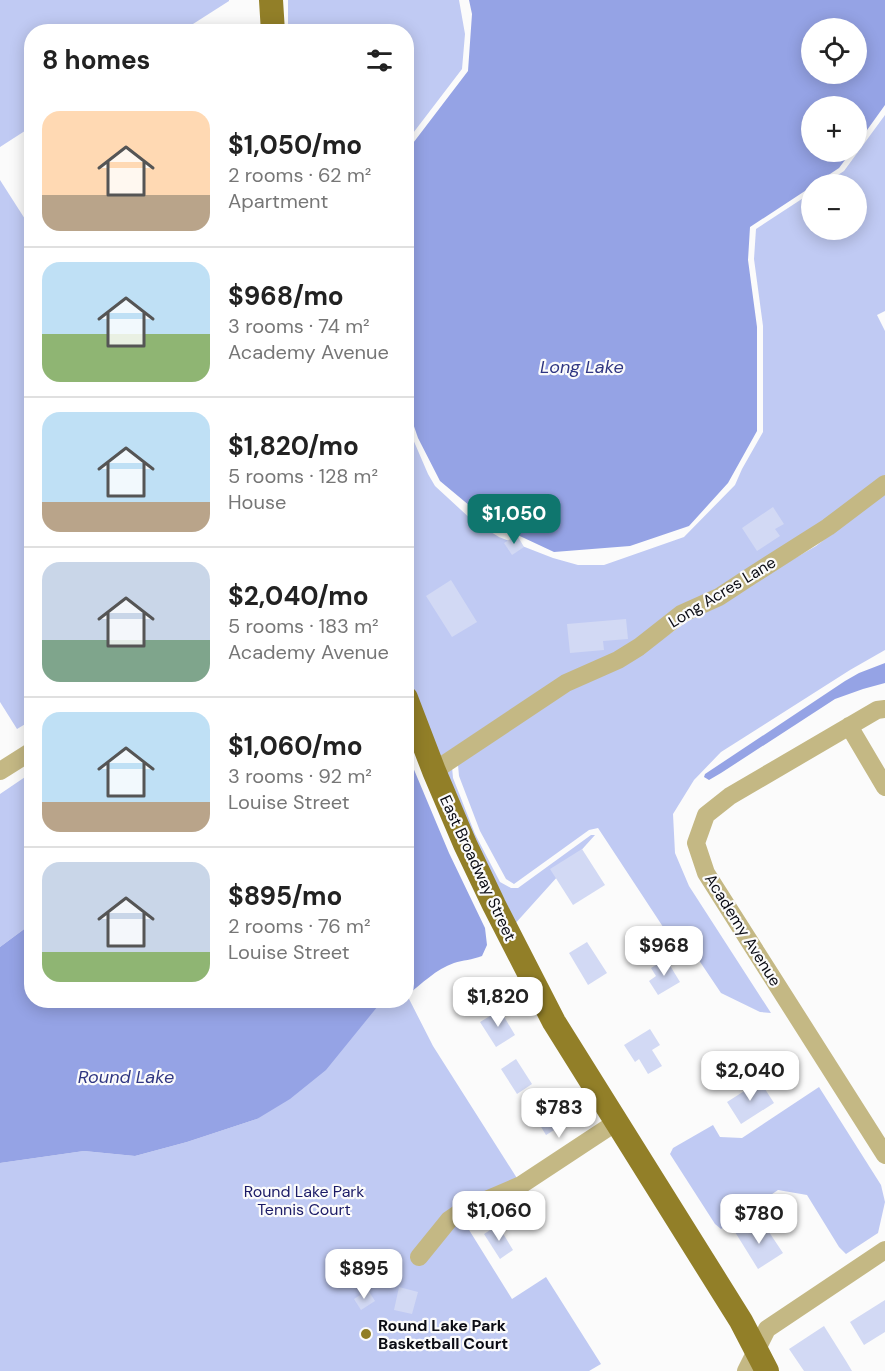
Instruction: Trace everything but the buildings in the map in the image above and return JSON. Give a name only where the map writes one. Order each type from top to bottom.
[{"type":"main road","points":[[271,0],[272,24]]},
{"type":"main road","name":"East Broadway Street","points":[[414,719],[434,771],[494,905],[554,1022],[615,1123],[741,1321],[757,1364]]},
{"type":"street","name":"Long Acres Lane","points":[[434,771],[566,683],[618,660],[639,647],[681,614],[719,597],[828,527],[885,484]]},
{"type":"street","name":"Academy Avenue","points":[[885,709],[877,710],[730,795],[706,815],[696,843],[706,873],[885,1155]]},
{"type":"street","points":[[849,726],[885,787]]},
{"type":"street","points":[[0,771],[24,756]]},
{"type":"street","points":[[419,1257],[448,1220],[465,1209],[521,1185],[615,1123]]},
{"type":"street","points":[[757,1364],[767,1329],[885,1250]]},
{"type":"green space","points":[[0,0],[229,0],[193,24],[24,24],[24,132],[0,147]]},
{"type":"green space","points":[[288,0],[459,0],[465,34],[462,69],[414,132],[414,24],[288,24]]},
{"type":"green space","points":[[885,115],[885,311],[877,315],[885,331],[885,476],[721,588],[438,760],[414,696],[414,442],[435,486],[473,521],[499,537],[553,558],[578,565],[604,565],[684,537],[735,485],[763,432],[763,326],[754,259],[756,229],[801,200],[801,240],[867,240],[867,174],[839,174],[851,162],[867,162],[867,140]]},
{"type":"green space","points":[[0,180],[24,218],[24,725],[17,729],[0,702]]},
{"type":"green space","points":[[885,493],[885,650],[721,752],[694,780],[673,814],[675,853],[689,886],[771,1013],[760,1012],[721,993],[686,941],[669,936],[598,828],[589,830],[514,884],[506,879],[480,831],[459,776],[458,765],[556,698],[665,637],[697,615],[816,546]]},
{"type":"green space","points":[[452,767],[453,778],[475,834],[500,882],[511,888],[518,888],[591,835],[595,835],[513,926],[443,773]]},
{"type":"green space","points":[[24,778],[24,929],[0,947],[0,794]]},
{"type":"green space","name":"Round Lake Park Tennis Court","points":[[375,1008],[414,1008],[433,1046],[527,1194],[467,1222],[466,1225],[512,1299],[546,1277],[601,1364],[589,1371],[0,1371],[0,1163],[84,1151],[135,1156],[257,1119]]},
{"type":"green space","points":[[819,1087],[881,1185],[885,1202],[878,1233],[846,1254],[839,1247],[807,1195],[778,1190],[721,1229],[715,1224],[670,1154],[673,1148],[713,1125],[720,1137],[742,1138]]},
{"type":"water","name":"Long Lake","points":[[469,0],[885,0],[885,105],[867,130],[867,96],[801,96],[801,162],[844,162],[830,174],[801,174],[801,194],[750,227],[748,260],[757,327],[757,431],[728,483],[689,526],[630,546],[554,552],[488,521],[440,481],[414,426],[414,142],[468,71],[472,14]]},
{"type":"water","points":[[885,663],[885,683],[835,699],[721,773],[709,780],[704,777],[705,774],[845,681]]},
{"type":"water","points":[[414,770],[449,853],[485,928],[487,945],[482,956],[457,962],[435,973],[414,990]]},
{"type":"water","name":"Round Lake","points":[[24,929],[24,1008],[376,1008],[326,1070],[290,1099],[257,1119],[135,1156],[84,1151],[0,1163],[0,947]]},
{"type":"place","name":"Round Lake Park Basketball Court","points":[[366,1334]]}]
